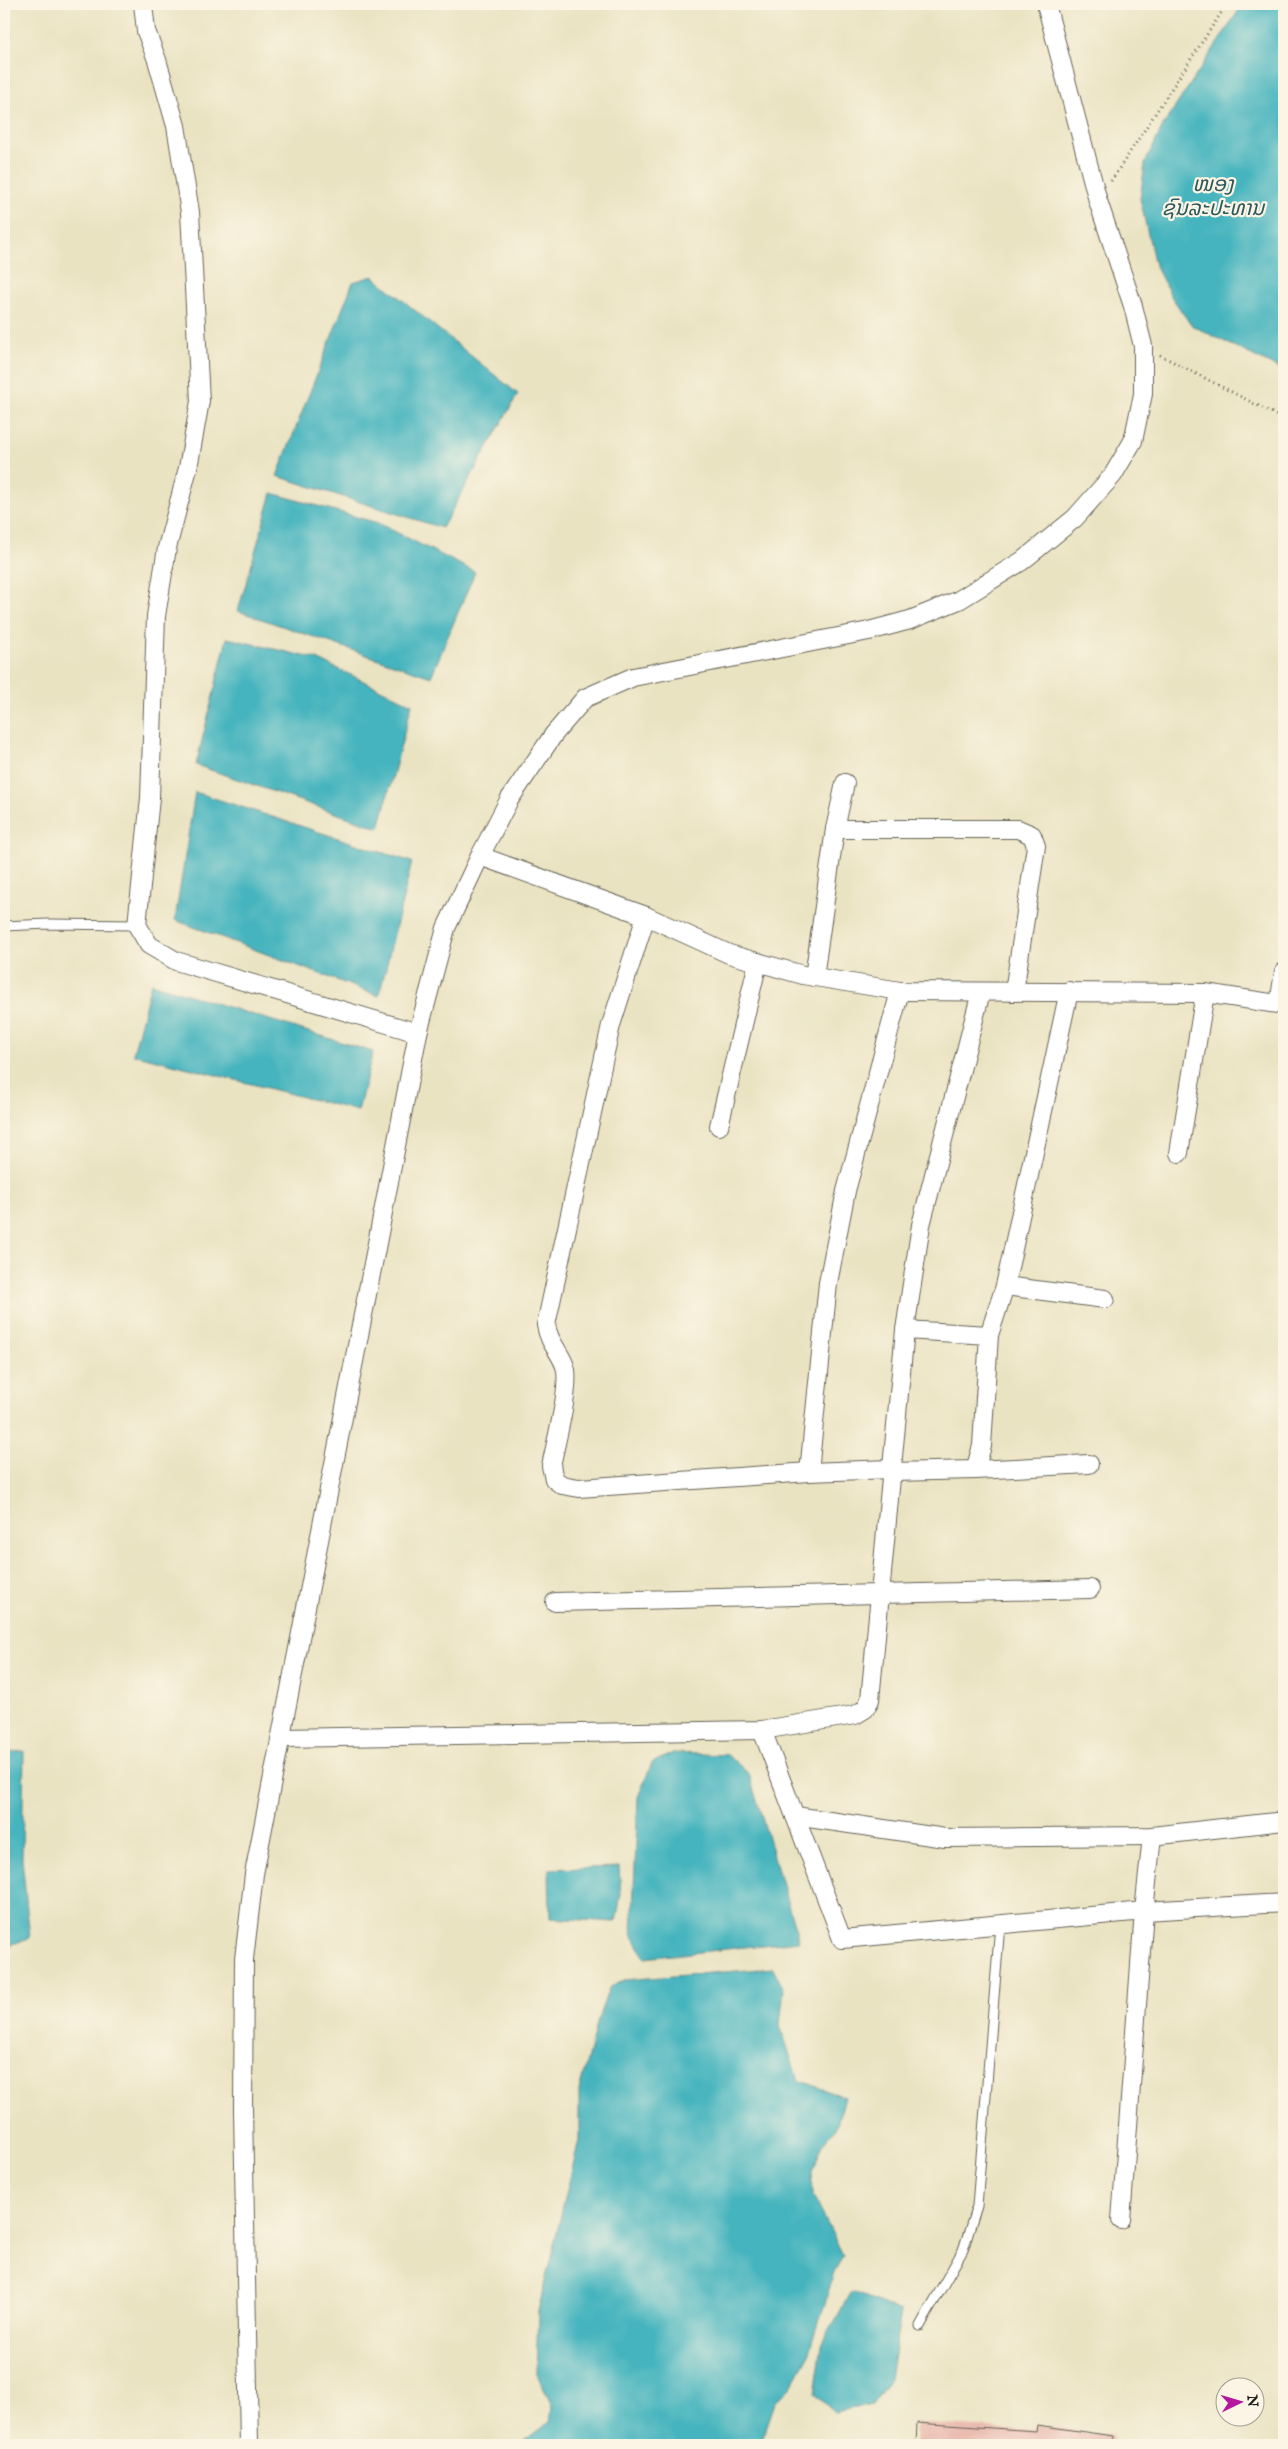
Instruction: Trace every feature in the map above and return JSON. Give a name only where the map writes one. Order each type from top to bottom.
[{"type":"street","points":[[143,4],[146,31],[158,60],[176,126],[190,212],[200,401],[188,468],[167,548],[156,616],[150,798],[137,925],[149,945],[176,961],[418,1033]]},
{"type":"street","points":[[249,2445],[244,2109],[244,1959],[254,1874],[418,1033],[446,928],[509,800],[554,734],[585,698],[632,677],[869,630],[910,620],[959,600],[1022,561],[1076,518],[1114,476],[1133,440],[1143,394],[1143,346],[1133,306],[1098,201],[1046,4]]},
{"type":"street","points":[[814,977],[835,829],[845,783]]},
{"type":"street","points":[[835,829],[1018,829],[1032,835],[1036,846],[1014,992]]},
{"type":"street","points":[[480,856],[646,916],[729,954],[814,977],[900,991],[1204,993],[1282,1004],[1284,972]]},
{"type":"street","points":[[646,916],[610,1025],[546,1325],[548,1338],[565,1368],[567,1382],[551,1466],[554,1479],[562,1485],[579,1488],[809,1472],[975,1470],[1089,1464]]},
{"type":"street","points":[[719,1126],[758,962]]},
{"type":"street","points":[[809,1472],[828,1283],[846,1191],[900,991]]},
{"type":"street","points":[[975,1470],[982,1446],[989,1335],[1005,1286],[1069,991]]},
{"type":"street","points":[[281,1738],[762,1730],[855,1715],[866,1709],[870,1700],[905,1330],[921,1225],[981,992]]},
{"type":"street","points":[[1179,1153],[1204,993]]},
{"type":"street","points":[[1005,1286],[1105,1299]]},
{"type":"street","points":[[905,1330],[989,1335]]},
{"type":"street","points":[[555,1602],[1090,1590]]},
{"type":"street","points":[[762,1730],[842,1939],[1144,1911],[1284,1902]]},
{"type":"street","points":[[795,1816],[945,1838],[1152,1836],[1284,1821]]},
{"type":"street","points":[[1121,2220],[1144,1911],[1152,1836]]},
{"type":"lane","points":[[4,926],[48,924],[137,925]]},
{"type":"lane","points":[[920,2326],[963,2250],[977,2206],[1000,1924]]},
{"type":"path","points":[[1098,201],[1227,4]]},
{"type":"path","points":[[1143,346],[1284,419]]},
{"type":"water","name":"ໜອງ ຊົນລະປະທານ","points":[[1243,4],[1284,4],[1284,371],[1191,325],[1171,296],[1155,265],[1140,199],[1145,163],[1164,124]]},
{"type":"water","points":[[373,276],[518,394],[442,528],[277,476],[353,282]]},
{"type":"water","points":[[272,493],[378,523],[475,572],[431,677],[238,611]]},
{"type":"water","points":[[227,638],[317,659],[412,704],[379,828],[196,765]]},
{"type":"water","points":[[195,792],[412,862],[379,996],[175,920]]},
{"type":"water","points":[[151,983],[373,1052],[358,1111],[133,1054]]},
{"type":"water","points":[[24,1751],[22,1859],[30,1938],[4,1947],[4,1753]]},
{"type":"water","points":[[673,1753],[728,1755],[749,1774],[799,1941],[645,1958],[632,1934],[638,1797],[652,1763]]},
{"type":"water","points":[[619,1867],[621,1894],[616,1922],[550,1918],[549,1869]]},
{"type":"water","points":[[773,1968],[784,1989],[780,2025],[798,2080],[845,2097],[836,2128],[824,2142],[812,2171],[813,2195],[843,2255],[834,2273],[810,2352],[791,2387],[775,2403],[762,2440],[755,2445],[523,2445],[526,2440],[550,2422],[552,2406],[536,2372],[538,2311],[579,2140],[579,2091],[598,2019],[609,1988],[624,1980]]},
{"type":"water","points":[[851,2291],[901,2311],[890,2379],[872,2405],[834,2412],[815,2394],[822,2345]]},
{"type":"building","points":[[917,2423],[1036,2431],[1037,2425],[1113,2436],[1112,2445],[916,2445]]}]
